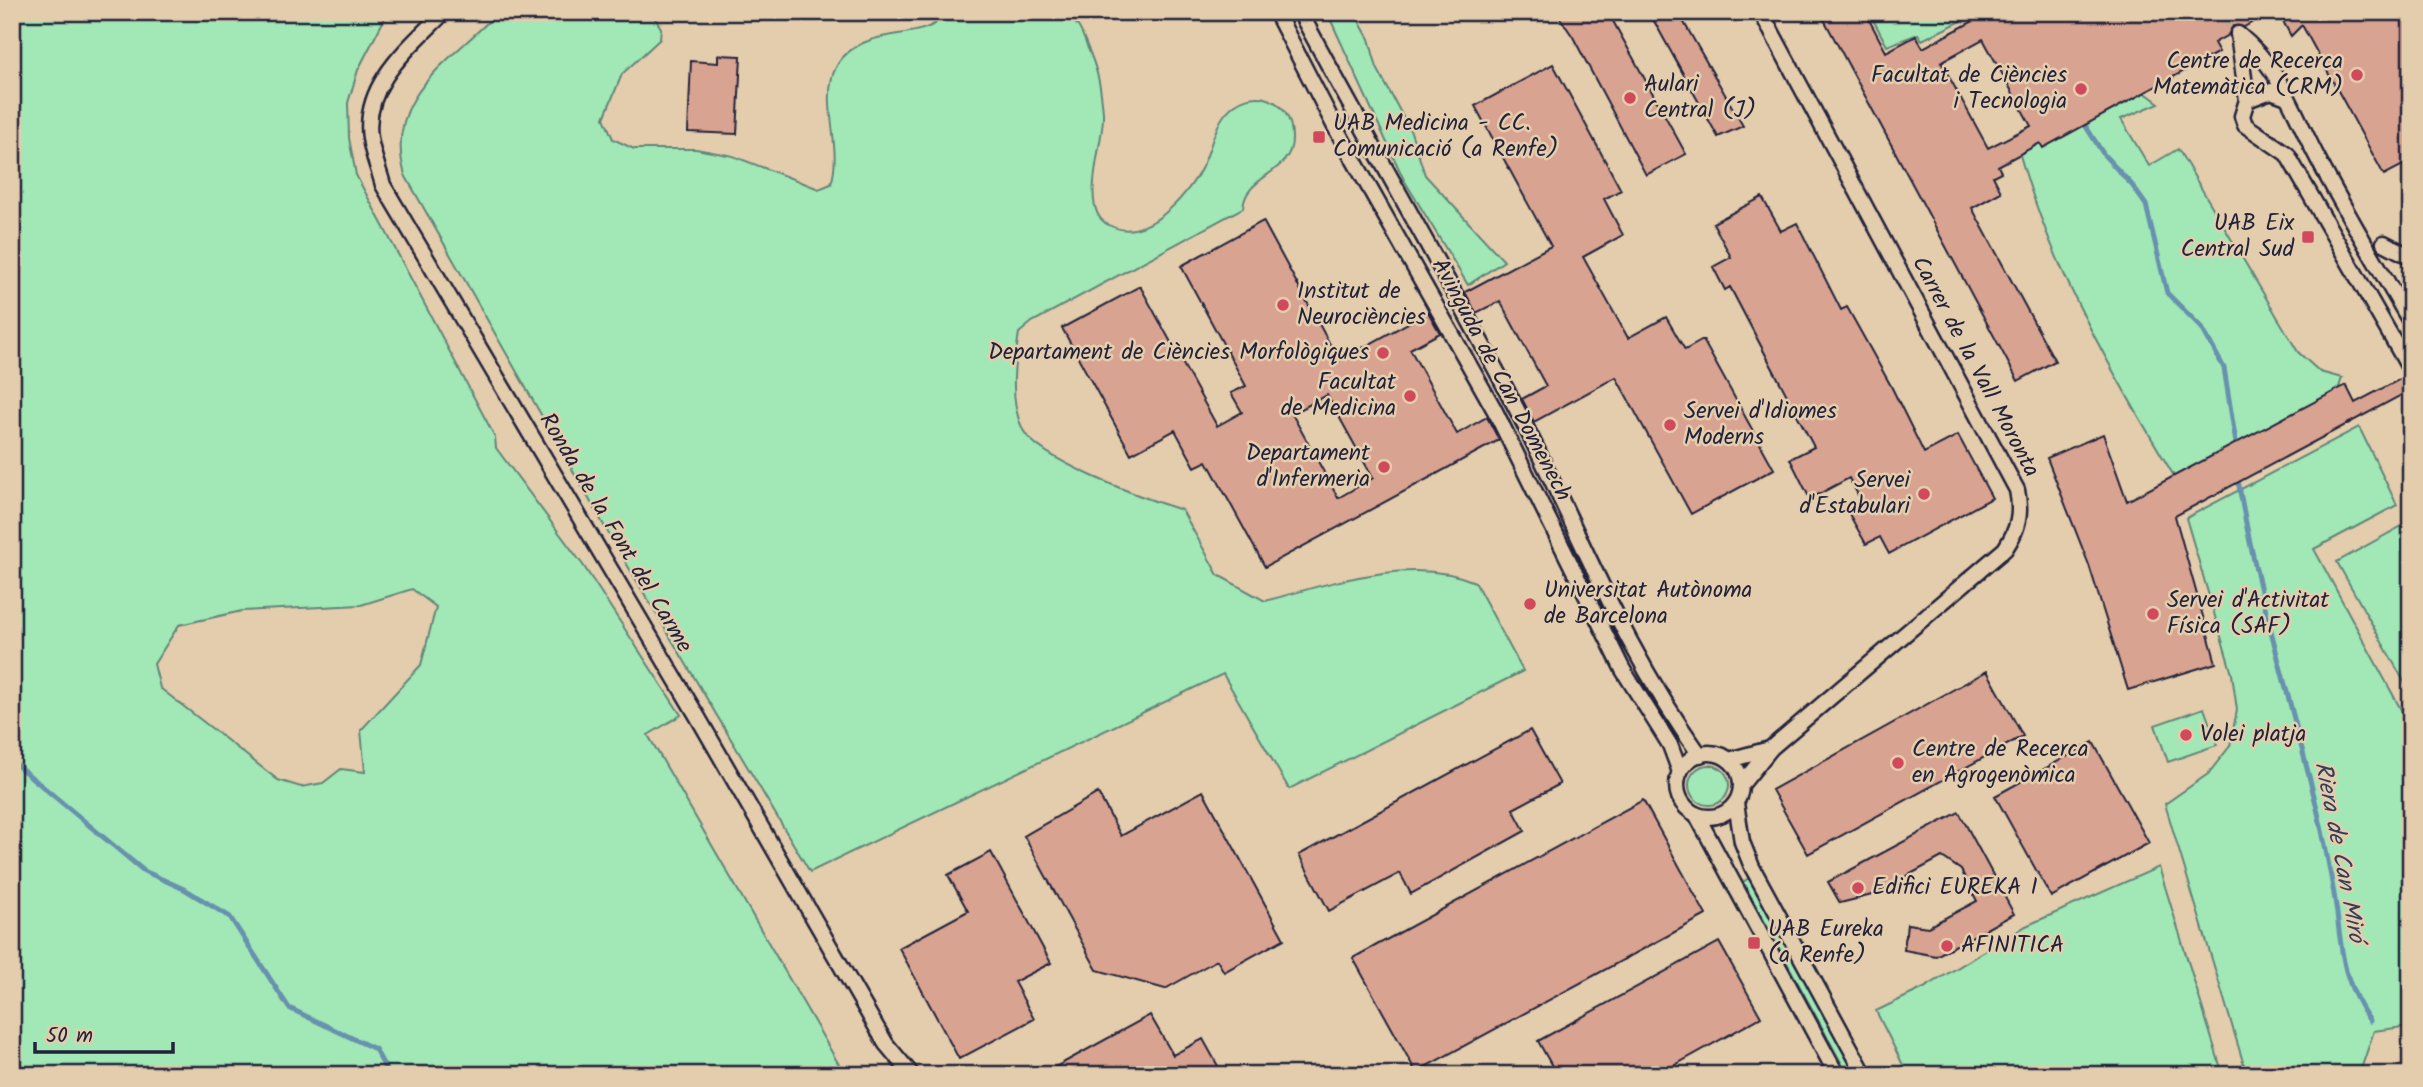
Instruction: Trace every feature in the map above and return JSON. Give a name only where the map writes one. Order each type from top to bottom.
[{"type":"street","name":"Ronda de la Font del Carme","points":[[444,12],[390,66],[373,102],[369,136],[383,185],[696,714],[886,1044],[912,1075]]},
{"type":"street","name":"Avinguda de Can Domenech","points":[[1276,12],[1334,125],[1494,409],[1623,670],[1670,746],[1680,772]]},
{"type":"street","name":"Avinguda de Can Domenech","points":[[1300,12],[1515,405],[1625,638],[1672,717],[1700,755]]},
{"type":"street","name":"Carrer de la Vall Moronta","points":[[1741,785],[1771,748],[2005,549],[2018,529],[2021,508],[2017,490],[1761,12]]},
{"type":"street","points":[[2411,323],[2271,64],[2238,34],[2247,100],[2242,116],[2245,125],[2287,154],[2411,372]]},
{"type":"street","points":[[2247,100],[2271,92],[2287,97]]},
{"type":"street","points":[[2384,243],[2411,257]]},
{"type":"street","name":"Carrer de la Vall Moronta","points":[[1728,760],[1771,748]]},
{"type":"street","points":[[1837,1075],[1696,814],[1679,796],[1680,772],[1688,761],[1700,755],[1713,754],[1728,760],[1737,769],[1741,785],[1736,803],[1742,842],[1752,867],[1865,1075]]},
{"type":"street","points":[[1696,814],[1718,816],[1736,803]]},
{"type":"green space","points":[[1026,11],[1067,16],[1075,22],[1082,34],[1096,71],[1101,95],[1103,125],[1095,173],[1094,204],[1099,216],[1107,224],[1121,229],[1135,229],[1149,224],[1163,215],[1186,192],[1202,167],[1221,120],[1235,104],[1258,97],[1269,99],[1286,113],[1292,139],[1290,151],[1277,168],[1252,188],[1243,208],[1032,322],[1019,333],[1014,395],[1023,430],[1033,442],[1071,466],[1120,488],[1182,510],[1218,575],[1265,601],[1343,580],[1397,572],[1450,574],[1475,582],[1523,671],[1289,789],[1223,674],[810,872],[610,536],[405,175],[401,147],[404,123],[412,101],[443,64],[498,12],[651,12],[661,28],[660,39],[622,74],[604,118],[613,139],[634,149],[696,149],[733,156],[819,189],[831,184],[834,146],[830,88],[835,70],[845,55],[863,43],[881,37],[927,28],[935,24],[940,12]]},
{"type":"green space","points":[[12,12],[388,12],[358,70],[348,103],[349,138],[356,175],[495,437],[496,448],[583,565],[681,715],[648,735],[845,1075],[12,1075]],"holes":[[[412,589],[436,607],[421,665],[361,730],[365,772],[341,769],[323,783],[301,787],[278,780],[160,688],[154,664],[179,625],[242,611],[361,605]]]},
{"type":"green space","points":[[1327,12],[1354,12],[1369,39],[1377,68],[1411,132],[1425,175],[1504,261],[1468,285],[1404,180]]},
{"type":"green space","points":[[1869,12],[1980,12],[1922,40],[1918,34],[1887,46]]},
{"type":"green space","points":[[2140,89],[2159,103],[2121,119],[2149,166],[2178,149],[2298,352],[2320,372],[2342,378],[2336,396],[2177,481],[2086,320],[2048,236],[2018,148]]},
{"type":"green space","points":[[2359,427],[2397,505],[2314,549],[2411,728],[2411,1026],[2374,1031],[2359,1075],[2247,1075],[2165,804],[2208,774],[2230,746],[2237,710],[2232,674],[2186,518]]},
{"type":"green space","points":[[2411,521],[2411,694],[2337,562]]},
{"type":"green space","name":"Volei platja","points":[[2204,708],[2217,745],[2168,762],[2155,725]]},
{"type":"green space","points":[[1709,765],[1723,771],[1729,785],[1723,799],[1709,805],[1695,799],[1689,785],[1695,771]]},
{"type":"green space","points":[[2159,867],[2223,1075],[1908,1075],[1876,1011],[1924,988],[2026,926]]},
{"type":"green space","points":[[1749,878],[1856,1075],[1848,1075],[1743,882]]},
{"type":"building","name":"Aulari Central (J)","points":[[1556,12],[1608,12],[1686,154],[1646,175],[1573,37]]},
{"type":"building","points":[[1649,12],[1678,12],[1743,126],[1718,137]]},
{"type":"building","points":[[1820,12],[1865,12],[1886,52],[1916,36],[1923,48],[1990,12],[2271,12],[2244,27],[2233,26],[2228,35],[2214,43],[2219,52],[2043,148],[2040,143],[1998,166],[2001,172],[1993,176],[2001,192],[1972,208],[2055,361],[2018,381]],"holes":[[[1983,39],[2031,126],[1988,148],[1941,62]]]},
{"type":"building","name":"Centre de Recerca Matemàtica (CRM)","points":[[2278,12],[2411,12],[2411,161],[2384,175],[2302,25],[2291,36]]},
{"type":"building","points":[[718,55],[741,56],[737,134],[688,132],[691,61],[718,63]]},
{"type":"building","points":[[1553,64],[1621,190],[1604,199],[1623,235],[1583,257],[1628,338],[1666,317],[1685,350],[1703,340],[1774,469],[1691,514],[1616,377],[1534,422],[1522,399],[1546,386],[1500,301],[1476,313],[1465,292],[1551,246],[1475,106]]},
{"type":"building","points":[[1762,197],[1781,231],[1797,223],[1841,310],[1847,307],[1924,453],[1958,435],[1992,498],[1889,554],[1880,537],[1866,544],[1849,514],[1864,506],[1849,478],[1810,499],[1790,459],[1814,447],[1730,287],[1725,290],[1713,267],[1731,257],[1713,223]]},
{"type":"building","points":[[1263,221],[1339,361],[1428,312],[1440,333],[1410,349],[1457,434],[1487,417],[1499,440],[1265,567],[1207,461],[1195,467],[1175,430],[1131,454],[1062,328],[1140,286],[1217,426],[1242,412],[1231,393],[1246,386],[1181,266]],"holes":[[[1327,395],[1373,478],[1338,498],[1292,414]]]},
{"type":"building","points":[[2404,377],[2411,381],[2411,390],[2175,516],[2216,663],[2128,690],[2089,565],[2047,458],[2103,434],[2127,501],[2346,385],[2355,403]]},
{"type":"building","name":"Centre de Recerca en Agrogenòmica","points":[[1987,671],[2023,736],[1808,854],[1772,790]]},
{"type":"building","points":[[1530,730],[1560,784],[1513,809],[1525,831],[1411,894],[1400,873],[1329,911],[1299,855]]},
{"type":"building","points":[[2093,742],[2149,843],[2051,897],[1995,796]]},
{"type":"building","points":[[1203,791],[1284,939],[1224,972],[1217,960],[1165,989],[1097,970],[1024,836],[1098,793],[1121,836]]},
{"type":"building","points":[[1643,800],[1706,915],[1416,1072],[1353,958]]},
{"type":"building","name":"Edifici EUREKA I","points":[[1959,812],[2014,914],[1936,956],[1904,950],[1907,924],[1928,927],[1977,901],[1961,870],[1942,857],[1872,895],[1840,903],[1828,882]]},
{"type":"building","points":[[991,852],[1051,963],[1014,982],[1034,1019],[959,1059],[899,948],[968,911],[948,875]]},
{"type":"building","points":[[1719,942],[1761,1017],[1657,1075],[1557,1075],[1538,1041]]},
{"type":"building","points":[[1150,1015],[1173,1055],[1203,1039],[1223,1075],[1041,1075]]},
{"type":"waterway","name":"Riera de Can Miró","points":[[2085,125],[2104,155],[2132,185],[2146,205],[2167,293],[2202,328],[2224,368],[2236,443]]},
{"type":"waterway","name":"Riera de Can Miró","points":[[2238,480],[2263,599],[2320,823],[2345,966],[2354,993],[2370,1021]]},
{"type":"waterway","points":[[12,761],[144,871],[186,890],[230,917],[289,1008],[375,1049],[389,1075]]},
{"type":"tunnel","points":[[2225,12],[2238,34]]},
{"type":"place","name":"Centre de Recerca Matemàtica (CRM)","points":[[2357,75]]},
{"type":"place","name":"Facultat de Ciències i Tecnologia","points":[[2081,89]]},
{"type":"place","name":"Aulari Central (J)","points":[[1630,98]]},
{"type":"place","name":"UAB Medicina - CC. Comunicació (a Renfe)","points":[[1319,137]]},
{"type":"place","name":"UAB Eix Central Sud","points":[[2308,237]]},
{"type":"place","name":"Institut de Neurociències","points":[[1283,305]]},
{"type":"place","name":"Departament de Ciències Morfològiques","points":[[1383,353]]},
{"type":"place","name":"Facultat de Medicina","points":[[1410,396]]},
{"type":"place","name":"Servei d'Idiomes Moderns","points":[[1670,425]]},
{"type":"place","name":"Departament d'Infermeria","points":[[1384,467]]},
{"type":"place","name":"Servei d'Estabulari","points":[[1924,494]]},
{"type":"place","name":"Universitat Autònoma de Barcelona","points":[[1530,604]]},
{"type":"place","name":"Servei d'Activitat Física (SAF)","points":[[2153,614]]},
{"type":"place","name":"Volei platja","points":[[2186,735]]},
{"type":"place","name":"Centre de Recerca en Agrogenòmica","points":[[1898,763]]},
{"type":"place","name":"Edifici EUREKA I","points":[[1858,888]]},
{"type":"place","name":"UAB Eureka (a Renfe)","points":[[1754,943]]},
{"type":"place","name":"AFINITICA","points":[[1947,946]]}]
